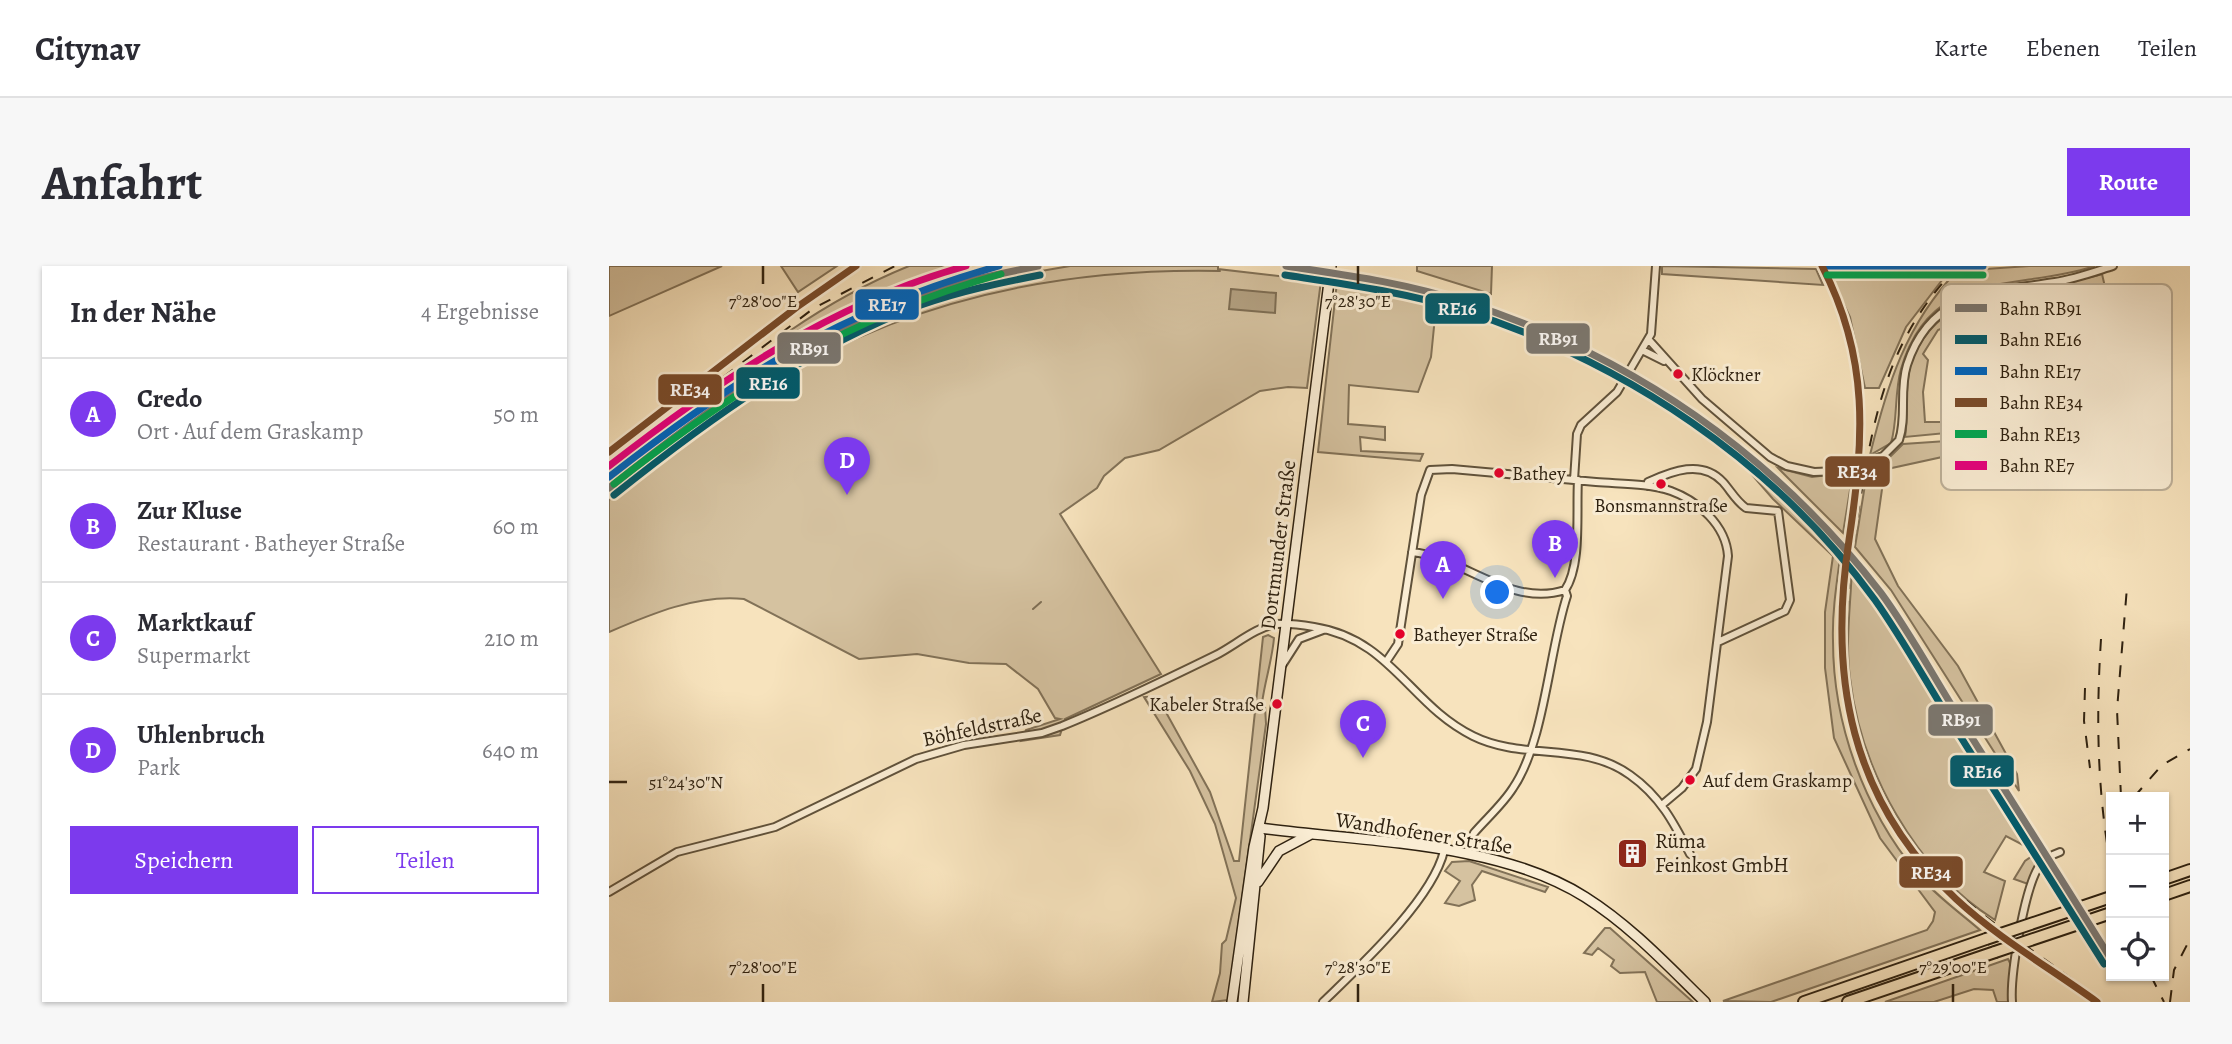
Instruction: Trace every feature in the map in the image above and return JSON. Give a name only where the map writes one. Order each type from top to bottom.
[{"type":"highway","points":[[2169,877],[2190,870]]},
{"type":"highway","points":[[2169,893],[2190,886]]},
{"type":"highway","points":[[1804,1002],[2106,899]]},
{"type":"highway","points":[[1848,1002],[2106,915]]},
{"type":"main road","name":"Dortmunder Straße","points":[[1243,1002],[1260,828],[1331,266]]},
{"type":"main road","name":"Dortmunder Straße","points":[[1232,1002],[1254,847],[1260,828]]},
{"type":"main road","name":"Wandhofener Straße","points":[[1260,828],[1444,851],[1517,865],[1583,895],[1621,922],[1705,1002]]},
{"type":"main road","points":[[1255,890],[1259,877],[1274,856],[1313,833]]},
{"type":"street","points":[[1565,590],[1570,582],[1575,552],[1576,440],[1581,425],[1617,392],[1644,351],[1653,329],[1656,266]]},
{"type":"street","points":[[2041,284],[2113,266]]},
{"type":"street","points":[[1649,340],[1667,363],[1715,410],[1778,462],[1819,472],[1839,471],[1889,453],[1899,440],[1902,391],[1907,366],[1920,339],[1941,315]]},
{"type":"street","points":[[1644,351],[1667,363]]},
{"type":"street","points":[[1647,486],[1652,480],[1669,473],[1691,468],[1717,477],[1746,508],[1774,508],[1778,511],[1790,600],[1785,611],[1718,642]]},
{"type":"street","points":[[1386,662],[1398,644],[1424,482],[1430,470],[1452,469],[1647,486],[1672,492],[1690,501],[1708,515],[1722,534],[1728,556],[1707,722],[1696,769],[1682,788],[1663,804]]},
{"type":"street","points":[[1412,552],[1428,555],[1501,585],[1535,591],[1565,590]]},
{"type":"street","points":[[1474,833],[1514,787],[1529,751],[1551,671],[1567,596],[1565,590]]},
{"type":"street","points":[[1286,624],[1325,629],[1355,639],[1471,735],[1495,745],[1529,751],[1576,753],[1613,765],[1629,774],[1663,804],[1690,854]]},
{"type":"street","name":"Böhfeldstraße","points":[[609,892],[677,852],[775,827],[916,760],[972,743],[1041,733],[1070,723],[1218,654],[1269,626],[1286,624]]},
{"type":"street","points":[[1281,666],[1299,639],[1325,629]]},
{"type":"street","points":[[1323,1002],[1401,921],[1439,869],[1444,851]]},
{"type":"street","points":[[2012,1002],[2011,984],[2031,887],[2038,868],[2049,857],[2060,852]]},
{"type":"shaded area","points":[[609,266],[722,266],[609,316]]},
{"type":"shaded area","points":[[781,266],[837,266],[798,292]]},
{"type":"shaded area","points":[[909,266],[952,266],[882,292],[793,333],[791,330],[848,295]]},
{"type":"shaded area","points":[[1070,266],[1218,266],[1218,269],[1321,281],[1307,388],[1288,387],[1260,391],[1159,450],[1125,458],[1104,476],[1097,488],[1060,514],[1161,674],[1065,719],[1060,735],[1021,741],[1026,730],[1060,719],[1055,718],[1038,689],[1006,664],[969,663],[917,654],[859,659],[744,599],[692,602],[658,612],[609,632],[609,492],[716,412],[769,377],[824,346],[880,320],[940,297],[1003,279]]},
{"type":"shaded area","points":[[1417,266],[1492,266],[1491,294],[1417,271]]},
{"type":"shaded area","points":[[1662,266],[1816,269],[1823,285],[1662,274]]},
{"type":"shaded area","points":[[2029,266],[2095,266],[2065,274],[2002,284],[1945,284],[1957,271]]},
{"type":"shaded area","points":[[1827,269],[1848,272],[1949,271],[1906,327],[1879,388],[1865,388],[1850,317]]},
{"type":"shaded area","points":[[2102,274],[2104,284],[2052,284]]},
{"type":"shaded area","points":[[1337,282],[1436,298],[1502,317],[1436,307],[1431,357],[1418,392],[1349,385],[1348,424],[1385,427],[1385,440],[1360,437],[1361,451],[1423,454],[1420,461],[1318,452]]},
{"type":"shaded area","points":[[1231,289],[1276,293],[1275,313],[1229,309]]},
{"type":"shaded area","points":[[1941,289],[1941,308],[1933,313],[1915,336],[1901,369],[1891,443],[1870,455],[1901,357],[1924,312]]},
{"type":"shaded area","points":[[1941,319],[1941,329],[1923,354],[1928,360],[1923,392],[1925,422],[1941,422],[1941,433],[1905,437],[1910,367],[1923,339]]},
{"type":"shaded area","points":[[1636,377],[1665,395],[1745,457],[1841,551],[1833,618],[1834,672],[1855,764],[1867,793],[1898,848],[1931,889],[1980,930],[1771,1002],[1723,1001],[1927,930],[1935,912],[1880,838],[1834,738],[1825,668],[1825,612],[1833,556],[1773,499],[1734,454],[1633,383]]},
{"type":"shaded area","points":[[1941,441],[1941,457],[1892,468],[1884,475],[1875,539],[1898,586],[1958,666],[2017,774],[2019,791],[1891,590],[1855,547],[1868,466],[1891,456],[1903,444]]},
{"type":"shaded area","points":[[1778,468],[1812,477],[1853,472],[1843,533]]},
{"type":"shaded area","points":[[1852,565],[1905,640],[2044,857],[2036,865],[2028,884],[2014,879],[2025,861],[2035,854],[2027,840],[2023,845],[2006,836],[1984,872],[2005,881],[1995,920],[1966,899],[1940,874],[1917,846],[1897,815],[1866,748],[1850,678],[1848,636]]},
{"type":"shaded area","points":[[1268,635],[1274,638],[1262,703],[1265,706],[1266,724],[1228,1000],[1212,1002],[1220,973],[1222,944],[1226,940],[1236,898],[1215,824],[1190,771],[1144,697],[1157,696],[1210,792],[1234,861],[1239,861],[1263,637]]},
{"type":"shaded area","points":[[1469,861],[1548,887],[1545,892],[1482,871],[1472,885],[1475,900],[1459,906],[1445,903],[1460,881],[1445,871],[1452,862]]},
{"type":"shaded area","points":[[1605,928],[1610,928],[1693,1002],[1657,1002],[1645,972],[1620,973],[1611,966],[1614,960],[1598,948],[1592,955],[1584,953]]},
{"type":"shaded area","points":[[2008,959],[2011,965],[2010,1002],[1997,1002],[1993,990],[1974,989],[1934,1002],[1885,1002]]},
{"type":"waterway","points":[[609,500],[678,445],[747,397],[818,357],[891,324],[966,300],[1045,282],[1130,273],[1220,271]]},
{"type":"waterway","points":[[1033,609],[1041,602]]},
{"type":"railway","points":[[609,464],[814,308],[895,266]]},
{"type":"railway","points":[[1942,284],[1958,266]]},
{"type":"railway","points":[[1941,285],[1916,319],[1901,347],[1889,375],[1872,435],[1848,594],[1848,680],[1855,722],[1868,763],[1887,805],[1914,846],[1934,870],[1979,911],[2101,1002]]},
{"type":"railway","points":[[2121,792],[2117,710],[2127,587]]},
{"type":"railway","points":[[2101,639],[2099,753],[2109,855]]},
{"type":"railway","points":[[2085,688],[2084,721],[2090,768]]},
{"type":"railway","points":[[2138,792],[2162,765],[2190,749]]},
{"type":"railway","points":[[2170,1002],[2174,970],[2190,939]]},
{"type":"railway","points":[[2154,981],[2164,1002]]},
{"type":"rail line","name":"RE34","points":[[609,452],[797,307],[856,266]]},
{"type":"rail line","name":"RE7","points":[[609,466],[692,404],[778,348],[869,301],[966,266]]},
{"type":"rail line","name":"RE17","points":[[609,477],[702,408],[793,350],[889,303],[999,266]]},
{"type":"rail line","name":"RB91","points":[[609,488],[681,432],[757,379],[836,333],[877,313],[934,291],[1038,266]]},
{"type":"rail line","name":"RB91","points":[[1286,266],[1420,290],[1464,302],[1525,324],[1585,350],[1641,381],[1695,415],[1746,454],[1794,496],[1839,543],[1881,593],[2106,951]]},
{"type":"rail line","name":"RE34","points":[[1822,266],[1838,300],[1856,367],[1860,433],[1843,591],[1842,640],[1846,688],[1855,734],[1870,778],[1892,820],[1920,861],[1956,899],[2007,940],[2097,1002]]},
{"type":"rail line","name":"RE17","points":[[1827,266],[1983,266]]},
{"type":"rail line","name":"RE13","points":[[614,484],[706,416],[797,358],[893,311],[1001,274]]},
{"type":"rail line","name":"RE16","points":[[614,495],[723,413],[838,342],[879,322],[936,300],[1040,275]]},
{"type":"rail line","name":"RE16","points":[[1285,275],[1418,298],[1462,310],[1522,332],[1581,358],[1638,388],[1692,422],[1743,461],[1791,503],[1835,550],[1875,600],[2104,964]]},
{"type":"rail line","name":"RE13","points":[[1827,275],[1983,275]]},
{"type":"place","name":"Klöckner","points":[[1678,374]]},
{"type":"place","name":"Bathey","points":[[1499,473]]},
{"type":"place","name":"Bonsmannstraße","points":[[1661,484]]},
{"type":"place","name":"Uhlenbruch","points":[[847,495]]},
{"type":"place","name":"Zur Kluse","points":[[1555,578]]},
{"type":"place","name":"Credo","points":[[1443,599]]},
{"type":"place","name":"Batheyer Straße","points":[[1400,634]]},
{"type":"place","name":"Kabeler Straße","points":[[1277,704]]},
{"type":"place","name":"Marktkauf","points":[[1363,758]]},
{"type":"place","name":"Auf dem Graskamp","points":[[1690,780]]},
{"type":"place","name":"Rüma Feinkost GmbH","points":[[1632,853]]}]
